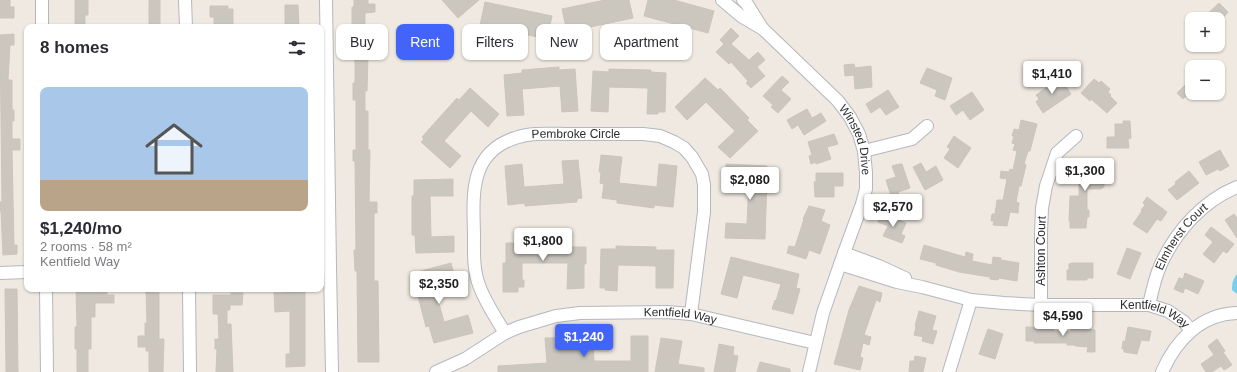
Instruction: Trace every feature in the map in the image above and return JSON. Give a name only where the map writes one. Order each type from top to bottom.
[{"type":"street","points":[[42,0],[42,24]]},
{"type":"street","points":[[185,0],[186,24]]},
{"type":"street","points":[[326,0],[325,267],[332,372]]},
{"type":"street","name":"Winsted Drive","points":[[722,0],[741,16],[763,29],[838,101],[850,117],[859,134],[864,151],[866,189],[823,313],[809,372]]},
{"type":"street","name":"Winsted Drive","points":[[743,0],[763,29]]},
{"type":"street","points":[[864,151],[912,139],[927,126]]},
{"type":"street","name":"Pembroke Circle","points":[[505,333],[484,297],[475,274],[473,195],[476,177],[482,164],[490,154],[498,146],[507,141],[527,135],[642,134],[660,136],[684,148],[692,157],[702,174],[705,196],[691,314]]},
{"type":"street","name":"Ashton Court","points":[[1041,305],[1042,208],[1046,186],[1057,153],[1076,136]]},
{"type":"street","name":"Elmherst Court","points":[[1149,305],[1160,264],[1175,239],[1185,226],[1209,203],[1226,191],[1237,187]]},
{"type":"street","name":"Kentfield Way","points":[[842,259],[897,282],[971,300],[1041,305],[1149,305],[1159,307],[1172,314],[1184,322],[1191,330],[1217,316],[1237,313]]},
{"type":"street","points":[[0,273],[24,272]]},
{"type":"street","points":[[46,292],[47,372]]},
{"type":"street","points":[[189,292],[190,372]]},
{"type":"street","points":[[949,372],[971,300]]},
{"type":"street","name":"Kentfield Way","points":[[436,372],[465,359],[505,333],[519,327],[545,319],[580,313],[667,312],[691,314],[815,343]]},
{"type":"street","points":[[1162,372],[1171,354],[1191,330]]},
{"type":"water","points":[[1237,274],[1237,294],[1232,290],[1232,285]]},
{"type":"building","points":[[0,0],[10,0],[10,7],[14,7],[14,18],[0,18]]},
{"type":"building","points":[[75,0],[88,0],[88,15],[85,15],[85,24],[75,24]]},
{"type":"building","points":[[149,0],[160,0],[160,24],[149,24]]},
{"type":"building","points":[[354,0],[368,0],[368,4],[375,4],[375,12],[365,13],[365,24],[352,24],[352,7],[354,7]]},
{"type":"building","points":[[442,0],[479,0],[458,18]]},
{"type":"building","points":[[605,0],[629,0],[633,18],[592,27],[592,24],[565,24],[562,9]]},
{"type":"building","points":[[648,0],[674,0],[714,11],[708,33],[692,29],[692,24],[674,24],[644,16]]},
{"type":"building","points":[[485,2],[552,16],[550,24],[536,24],[536,37],[528,35],[528,24],[480,24]]},
{"type":"building","points":[[1219,3],[1228,12],[1225,16],[1225,12],[1209,12]]},
{"type":"building","points":[[285,5],[298,5],[299,24],[285,24]]},
{"type":"building","points":[[210,6],[228,6],[228,9],[233,9],[233,24],[214,24],[214,17],[210,17]]},
{"type":"building","points":[[731,28],[739,36],[731,44],[749,60],[758,52],[765,60],[757,67],[765,76],[751,88],[746,83],[748,81],[731,62],[729,64],[716,52],[724,44],[720,40]]},
{"type":"building","points":[[14,34],[14,45],[10,45],[8,80],[12,80],[12,110],[14,110],[14,121],[12,121],[12,139],[20,139],[20,150],[12,150],[14,245],[17,245],[17,254],[3,255],[0,211],[0,202],[2,202],[0,35]]},
{"type":"building","points":[[355,60],[368,60],[365,111],[368,111],[368,150],[370,150],[369,202],[377,202],[377,213],[374,213],[374,281],[378,281],[379,362],[358,362],[357,271],[355,271],[354,250],[356,250],[355,161],[353,161],[353,150],[356,150],[356,100],[353,100]]},
{"type":"building","points":[[854,64],[855,68],[871,66],[872,87],[855,89],[854,75],[845,76],[844,65]]},
{"type":"building","points":[[559,67],[559,70],[575,69],[578,111],[562,112],[560,86],[522,89],[524,115],[507,116],[504,75],[522,73],[522,70]]},
{"type":"building","points":[[927,68],[952,78],[945,100],[935,96],[937,90],[920,83]]},
{"type":"building","points":[[609,69],[651,70],[651,72],[666,73],[665,112],[658,112],[658,114],[647,114],[648,88],[609,87],[608,112],[591,111],[593,71],[609,72]]},
{"type":"building","points":[[782,76],[789,82],[781,90],[791,99],[778,113],[771,107],[773,105],[763,96]]},
{"type":"building","points":[[705,78],[718,90],[720,88],[749,118],[747,120],[758,131],[730,158],[718,147],[735,131],[706,102],[687,120],[675,107]]},
{"type":"building","points":[[1060,78],[1071,94],[1043,113],[1036,102],[1039,99],[1036,95]]},
{"type":"building","points":[[1094,79],[1099,83],[1101,81],[1110,89],[1108,92],[1111,95],[1110,96],[1117,103],[1107,113],[1091,99],[1090,101],[1081,93]]},
{"type":"building","points":[[1185,85],[1185,97],[1183,99],[1177,93]]},
{"type":"building","points":[[470,88],[499,114],[488,127],[471,111],[444,141],[461,156],[450,168],[421,142],[424,139],[422,137],[457,98],[459,100]]},
{"type":"building","points":[[888,90],[899,107],[886,115],[880,107],[871,113],[866,104]]},
{"type":"building","points":[[972,92],[984,110],[970,120],[963,110],[956,115],[950,106]]},
{"type":"building","points":[[807,109],[812,118],[821,113],[826,121],[804,135],[798,125],[792,129],[787,120]]},
{"type":"building","points":[[1021,120],[1037,124],[1030,151],[1028,151],[1024,164],[1026,165],[1021,186],[1019,186],[1016,202],[1019,203],[1018,213],[1010,212],[1007,226],[993,225],[994,221],[991,221],[992,214],[995,214],[997,200],[1003,200],[1007,179],[1000,178],[1001,171],[1009,172],[1010,169],[1013,170],[1017,151],[1013,150],[1015,144],[1012,143],[1014,136],[1012,136],[1014,129],[1019,130]]},
{"type":"building","points":[[1123,121],[1130,121],[1131,138],[1128,139],[1129,148],[1107,148],[1107,137],[1115,137],[1115,124],[1123,124]]},
{"type":"building","points":[[834,134],[838,144],[827,147],[831,159],[816,164],[816,162],[811,164],[809,156],[812,155],[808,142]]},
{"type":"building","points":[[954,136],[971,148],[958,168],[944,158],[950,149],[947,147]]},
{"type":"building","points":[[1220,150],[1229,166],[1220,171],[1218,169],[1206,175],[1199,162]]},
{"type":"building","points":[[601,155],[622,157],[619,183],[657,187],[659,164],[677,166],[673,207],[654,205],[654,208],[617,203],[617,200],[602,198],[604,184],[600,183],[601,172],[599,172]]},
{"type":"building","points":[[1083,159],[1102,159],[1102,181],[1104,183],[1104,187],[1101,189],[1087,189],[1087,210],[1089,210],[1089,217],[1087,217],[1086,228],[1070,228],[1070,196],[1079,196],[1079,177],[1083,177]]},
{"type":"building","points":[[578,160],[582,198],[577,199],[577,202],[525,206],[525,203],[508,205],[505,166],[522,164],[524,187],[564,184],[562,161]]},
{"type":"building","points":[[921,163],[926,172],[936,166],[943,180],[925,190],[913,167]]},
{"type":"building","points":[[726,164],[767,166],[767,170],[770,171],[770,178],[767,178],[765,239],[725,238],[726,223],[747,224],[749,182],[726,181]]},
{"type":"building","points":[[902,164],[910,188],[898,192],[900,197],[892,199],[886,180],[896,177],[892,166]]},
{"type":"building","points":[[1189,171],[1199,183],[1177,200],[1168,190],[1176,184],[1175,182]]},
{"type":"building","points":[[816,173],[843,173],[843,186],[834,186],[834,197],[815,197],[814,182],[816,182]]},
{"type":"building","points":[[453,179],[453,196],[430,196],[431,237],[454,236],[454,252],[416,253],[415,235],[412,235],[412,196],[414,196],[414,180]]},
{"type":"building","points":[[1147,197],[1167,212],[1161,221],[1157,219],[1147,233],[1133,224],[1142,211],[1141,210],[1145,205],[1143,203]]},
{"type":"building","points":[[809,206],[825,210],[821,221],[830,225],[820,254],[809,250],[806,259],[787,253],[789,246],[795,247],[803,219]]},
{"type":"building","points":[[882,212],[906,223],[901,234],[905,236],[902,243],[883,236],[888,226],[878,222]]},
{"type":"building","points":[[1234,214],[1237,218],[1237,238],[1225,220]]},
{"type":"building","points":[[1211,227],[1234,244],[1227,253],[1223,251],[1214,263],[1203,254],[1213,242],[1205,235]]},
{"type":"building","points":[[506,243],[565,243],[565,247],[586,247],[584,288],[567,289],[568,263],[522,263],[522,280],[524,280],[524,287],[518,287],[518,292],[503,292],[503,263],[506,263]]},
{"type":"building","points":[[924,245],[965,257],[966,252],[973,254],[972,261],[992,265],[993,257],[1019,263],[1017,281],[999,278],[998,280],[990,279],[990,277],[959,272],[936,265],[936,263],[920,259]]},
{"type":"building","points":[[616,246],[656,247],[656,250],[674,250],[673,288],[656,288],[656,266],[618,265],[617,291],[600,288],[601,249],[616,249]]},
{"type":"building","points":[[1127,248],[1141,253],[1130,279],[1117,274]]},
{"type":"building","points":[[731,257],[799,274],[796,288],[800,289],[793,314],[772,309],[781,284],[743,275],[737,298],[721,294]]},
{"type":"building","points":[[451,263],[455,279],[434,285],[444,322],[468,315],[473,333],[434,343],[429,326],[426,327],[416,288],[418,287],[414,273]]},
{"type":"building","points":[[1093,263],[1093,278],[1087,278],[1087,280],[1067,280],[1067,270],[1069,270],[1069,264]]},
{"type":"building","points":[[1185,273],[1204,281],[1198,294],[1185,288],[1183,293],[1174,289],[1179,278],[1183,279]]},
{"type":"building","points":[[859,286],[882,293],[880,302],[876,300],[864,335],[871,337],[869,345],[863,343],[860,357],[863,358],[860,370],[834,364],[849,310]]},
{"type":"building","points":[[5,289],[17,289],[18,372],[6,372]]},
{"type":"building","points":[[76,292],[107,292],[107,295],[114,295],[114,303],[95,303],[95,317],[91,317],[91,349],[88,349],[88,372],[77,372],[75,327],[77,327]]},
{"type":"building","points":[[146,292],[159,292],[159,339],[164,339],[163,372],[149,372],[149,351],[146,351],[146,347],[138,347],[138,336],[145,336],[145,323],[147,323]]},
{"type":"building","points":[[305,292],[305,366],[286,367],[286,354],[290,354],[290,311],[275,312],[274,293]]},
{"type":"building","points":[[231,293],[243,293],[242,305],[230,305],[230,310],[227,310],[227,324],[231,324],[233,372],[216,372],[217,349],[215,349],[215,339],[219,339],[218,314],[213,314],[213,295],[231,295]]},
{"type":"building","points":[[919,311],[936,316],[932,330],[937,331],[933,344],[922,341],[923,337],[914,335]]},
{"type":"building","points":[[1026,327],[1054,328],[1054,331],[1071,332],[1071,328],[1095,330],[1095,352],[1087,352],[1088,347],[1067,345],[1067,343],[1034,343],[1034,341],[1026,341]]},
{"type":"building","points":[[1128,327],[1151,331],[1149,341],[1141,340],[1137,354],[1124,352],[1124,349],[1122,349]]},
{"type":"building","points":[[988,329],[1003,334],[995,359],[979,354]]},
{"type":"building","points":[[631,336],[648,336],[648,372],[498,372],[498,366],[547,363],[545,338],[593,337],[594,361],[631,361]]},
{"type":"building","points":[[661,338],[682,341],[678,364],[704,368],[704,372],[655,372]]},
{"type":"building","points":[[1217,339],[1225,351],[1223,352],[1232,365],[1224,370],[1221,366],[1212,372],[1206,372],[1201,364],[1214,355],[1208,346]]},
{"type":"building","points":[[719,344],[734,347],[733,355],[738,356],[735,372],[714,372]]},
{"type":"building","points":[[915,356],[926,358],[923,372],[909,372],[910,361],[914,361]]},
{"type":"building","points":[[760,362],[790,369],[790,372],[757,372]]}]
